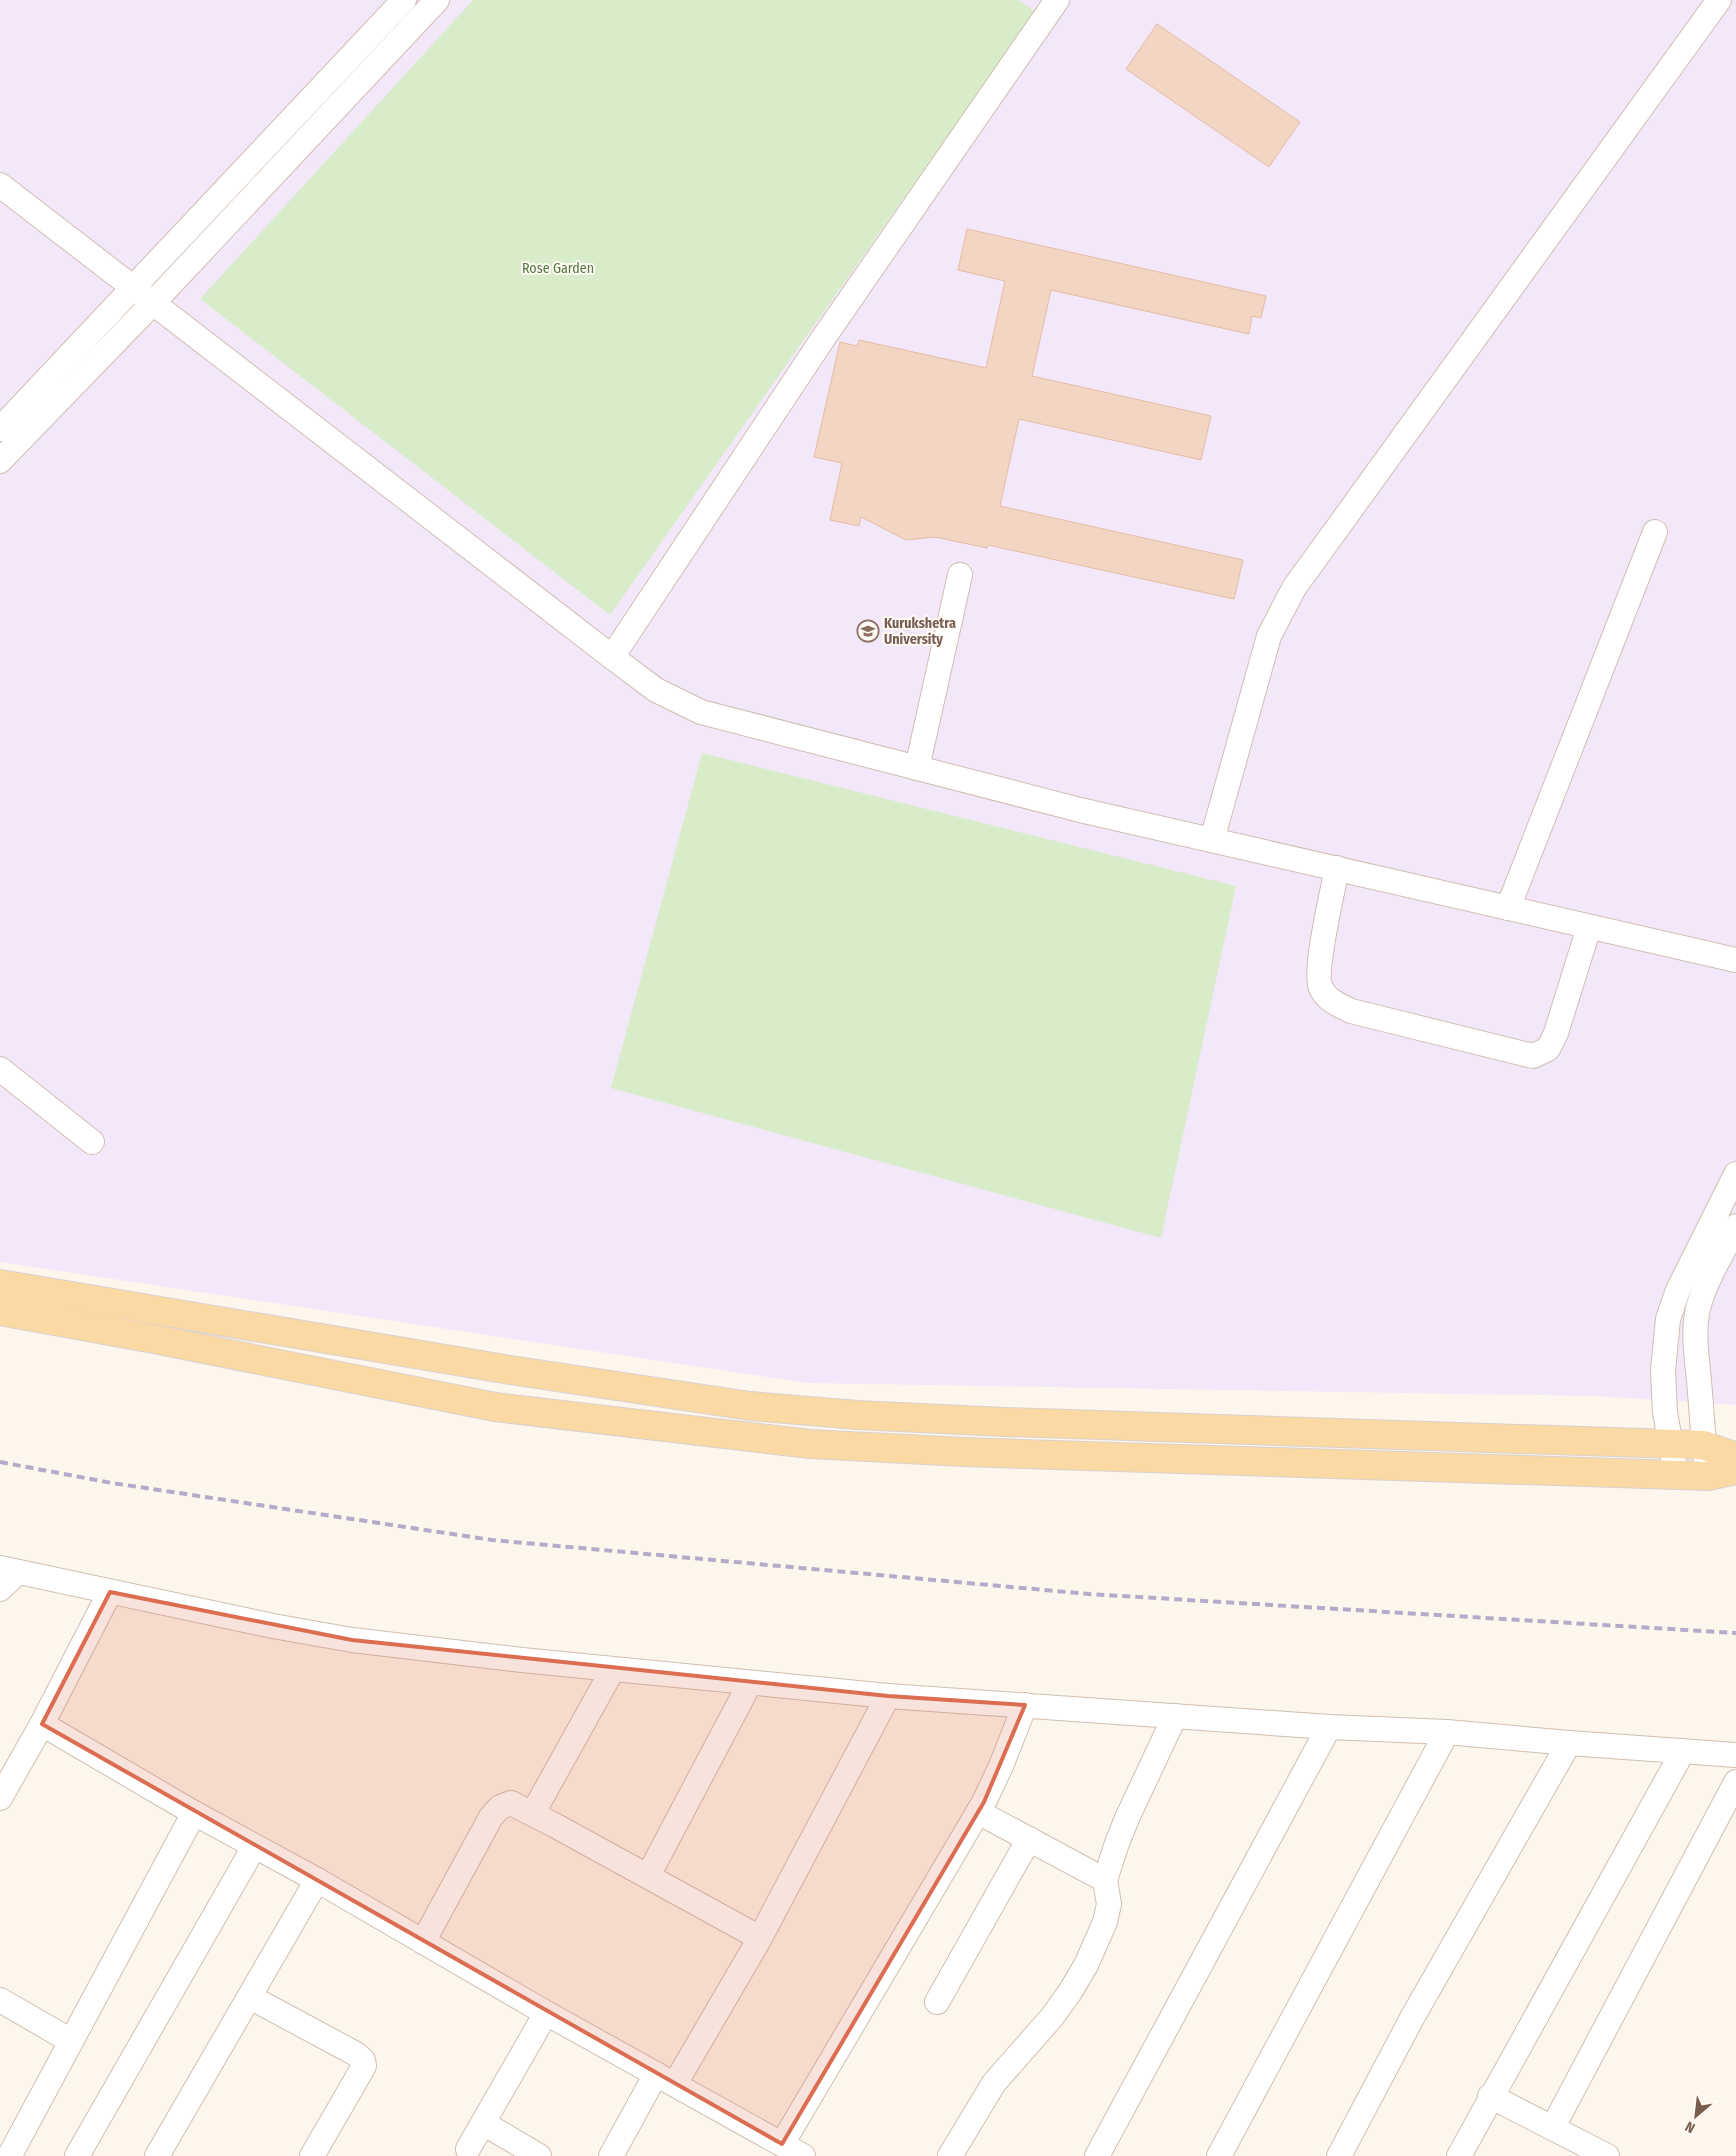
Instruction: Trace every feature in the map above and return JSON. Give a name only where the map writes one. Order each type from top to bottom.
[{"type":"main road","points":[[0,1284],[510,1370],[750,1406],[857,1415],[1006,1422],[1671,1443],[1703,1445],[1736,1457]]},
{"type":"main road","points":[[0,1312],[154,1339],[495,1407],[810,1444],[964,1452],[1708,1476],[1736,1470]]},
{"type":"street","points":[[0,429],[132,286],[404,0]]},
{"type":"street","points":[[612,657],[822,340],[1057,0]]},
{"type":"street","points":[[1212,840],[1269,636],[1294,588],[1719,0]]},
{"type":"street","points":[[0,461],[153,303],[425,4]]},
{"type":"street","points":[[0,185],[612,657],[656,690],[701,712],[1080,810],[1736,960]]},
{"type":"street","points":[[1508,908],[1656,532]]},
{"type":"street","points":[[917,768],[960,575]]},
{"type":"street","points":[[1336,868],[1319,968],[1320,986],[1328,999],[1351,1011],[1533,1056],[1548,1049],[1556,1033],[1589,927]]},
{"type":"street","points":[[0,1069],[92,1142]]},
{"type":"street","points":[[1676,1475],[1665,1412],[1663,1371],[1668,1319],[1678,1290],[1736,1174]]},
{"type":"street","points":[[1708,1476],[1703,1445],[1696,1335],[1697,1314],[1702,1296],[1736,1226]]},
{"type":"street","points":[[0,1589],[9,1570],[273,1626],[352,1640],[750,1683],[888,1696],[1329,1727],[1447,1732],[1736,1755]]},
{"type":"street","points":[[0,1798],[42,1724],[110,1592]]},
{"type":"street","points":[[533,1814],[613,1669]]},
{"type":"street","points":[[648,1876],[750,1683]]},
{"type":"street","points":[[611,2156],[666,2079],[760,1938],[888,1696]]},
{"type":"street","points":[[782,2144],[978,1812],[1001,1766],[1025,1705]]},
{"type":"street","points":[[950,2156],[994,2083],[1052,2017],[1086,1965],[1105,1922],[1108,1904],[1105,1880],[1128,1816],[1175,1716]]},
{"type":"street","points":[[42,1724],[194,1814],[317,1880],[546,2013],[803,2156]]},
{"type":"street","points":[[1098,2156],[1329,1727]]},
{"type":"street","points":[[1219,2156],[1447,1732]]},
{"type":"street","points":[[1339,2156],[1412,2018],[1569,1743]]},
{"type":"street","points":[[1459,2156],[1490,2096],[1683,1751]]},
{"type":"street","points":[[1553,2127],[1736,1782]]},
{"type":"street","points":[[423,1942],[491,1817],[500,1807],[511,1804],[533,1814],[760,1938]]},
{"type":"street","points":[[978,1812],[1105,1880]]},
{"type":"street","points":[[7,2154],[71,2041],[194,1814]]},
{"type":"street","points":[[937,2002],[1029,1839]]},
{"type":"street","points":[[77,2156],[254,1847]]},
{"type":"street","points":[[157,2156],[317,1880]]},
{"type":"street","points":[[250,1997],[356,2054],[363,2060],[364,2066],[312,2156]]},
{"type":"street","points":[[0,2000],[71,2041]]},
{"type":"street","points":[[468,2149],[546,2013]]},
{"type":"street","points":[[1490,2096],[1553,2127],[1591,2152]]},
{"type":"street","points":[[483,2123],[539,2156]]},
{"type":"highlighted area","points":[[110,1592],[352,1640],[888,1696],[1025,1705],[984,1802],[782,2144],[42,1724]]},
{"type":"shaded area","name":"Kurukshetra University","points":[[0,0],[1736,0],[1736,1405],[1594,1396],[807,1383],[0,1262]]},
{"type":"green space","name":"Rose Garden","points":[[473,0],[1019,0],[1035,12],[610,615],[200,299]]},
{"type":"green space","points":[[702,753],[1236,886],[1161,1238],[611,1088]]},
{"type":"building","points":[[1157,24],[1300,122],[1269,167],[1126,69]]},
{"type":"building","points":[[967,229],[1266,296],[1261,318],[1252,316],[1249,334],[1051,290],[1032,376],[1211,416],[1201,460],[1019,419],[1000,506],[1243,560],[1234,599],[988,545],[987,548],[935,537],[906,540],[861,517],[859,526],[830,520],[842,463],[814,457],[840,342],[857,346],[859,340],[986,368],[1005,281],[958,270]]},
{"type":"railway","points":[[0,1462],[112,1483],[492,1540],[1089,1594],[1736,1633]]},
{"type":"place","name":"Kurukshetra University","points":[[868,631]]}]
